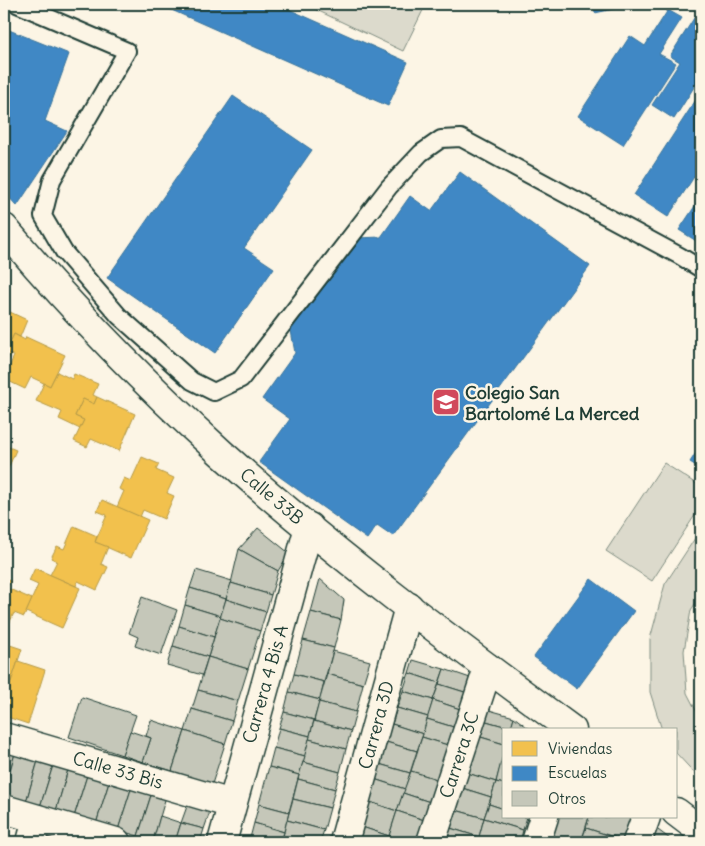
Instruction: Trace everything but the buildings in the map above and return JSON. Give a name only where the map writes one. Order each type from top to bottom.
[{"type":"street","name":"Calle 33B","points":[[4,228],[73,307],[161,396],[222,453],[309,527],[409,607],[569,728]]},
{"type":"street","name":"Carrera 4 Bis A","points":[[222,842],[309,527]]},
{"type":"street","name":"Carrera 3D","points":[[344,842],[409,607]]},
{"type":"street","name":"Carrera 3C","points":[[431,842],[488,668]]},
{"type":"street","name":"Calle 33 Bis","points":[[4,737],[232,804]]},
{"type":"street","points":[[4,809],[34,830],[116,842]]},
{"type":"street","points":[[678,814],[701,831]]},
{"type":"street","points":[[536,842],[544,818]]},
{"type":"street","points":[[637,842],[646,818]]},
{"type":"lane","points":[[17,4],[127,50],[52,180],[43,216],[64,252],[119,316],[192,381],[214,392],[241,379],[389,187],[421,153],[441,139],[461,138],[701,269]]},
{"type":"shaded area","points":[[304,4],[426,4],[403,51]]},
{"type":"shaded area","points":[[664,463],[701,487],[701,506],[652,581],[606,551]]},
{"type":"shaded area","points":[[701,529],[701,595],[691,610],[684,651],[687,693],[701,720],[701,780],[678,755],[678,728],[661,728],[650,692],[650,639],[665,584]]},
{"type":"place","name":"Colegio San Bartolomé La Merced","points":[[446,402]]}]
